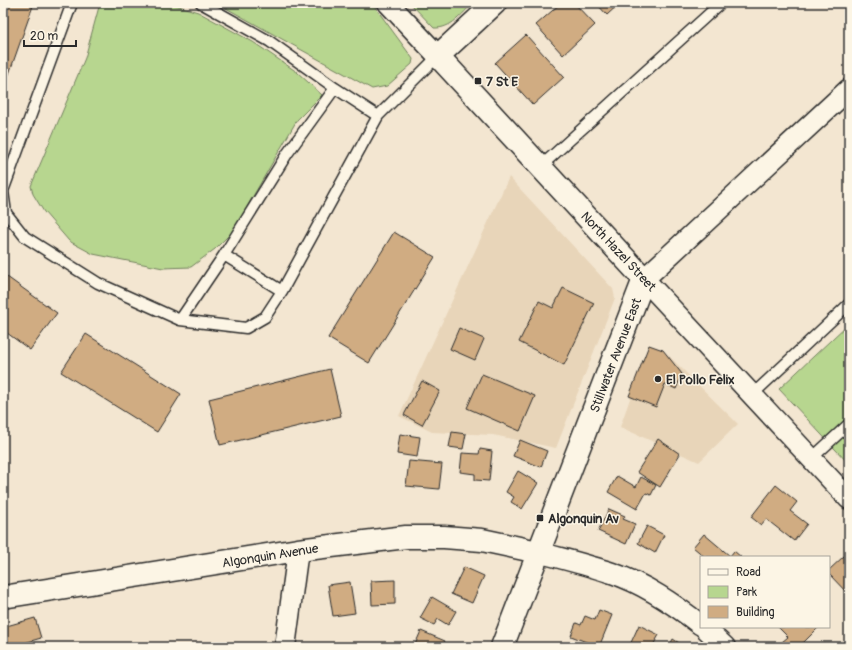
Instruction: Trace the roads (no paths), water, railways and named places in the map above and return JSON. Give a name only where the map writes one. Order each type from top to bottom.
[{"type":"street","name":"North Hazel Street","points":[[388,3],[849,500]]},
{"type":"street","points":[[438,56],[495,3]]},
{"type":"street","name":"Stillwater Avenue East","points":[[502,647],[644,279],[849,89]]},
{"type":"street","name":"Algonquin Avenue","points":[[3,597],[298,550],[406,537],[444,537],[482,540],[538,552]]},
{"type":"street","points":[[285,647],[298,550]]},
{"type":"street","points":[[538,552],[612,573],[645,588],[676,606],[700,624]]},
{"type":"street","points":[[705,628],[725,647]]},
{"type":"lane","points":[[72,3],[3,191],[6,213],[25,237],[98,283],[180,320],[246,328],[265,317],[282,291],[378,116],[438,56]]},
{"type":"lane","points":[[201,3],[269,41],[335,88],[378,116]]},
{"type":"lane","points":[[540,167],[721,3]]},
{"type":"lane","points":[[180,320],[224,255],[287,154],[335,88]]},
{"type":"lane","points":[[224,255],[282,291]]},
{"type":"lane","points":[[752,395],[849,304]]},
{"type":"lane","points":[[811,459],[849,424]]},
{"type":"place","name":"7 St E","points":[[478,81]]},
{"type":"place","name":"El Pollo Felix","points":[[658,379]]},
{"type":"place","name":"Algonquin Av","points":[[540,518]]}]
